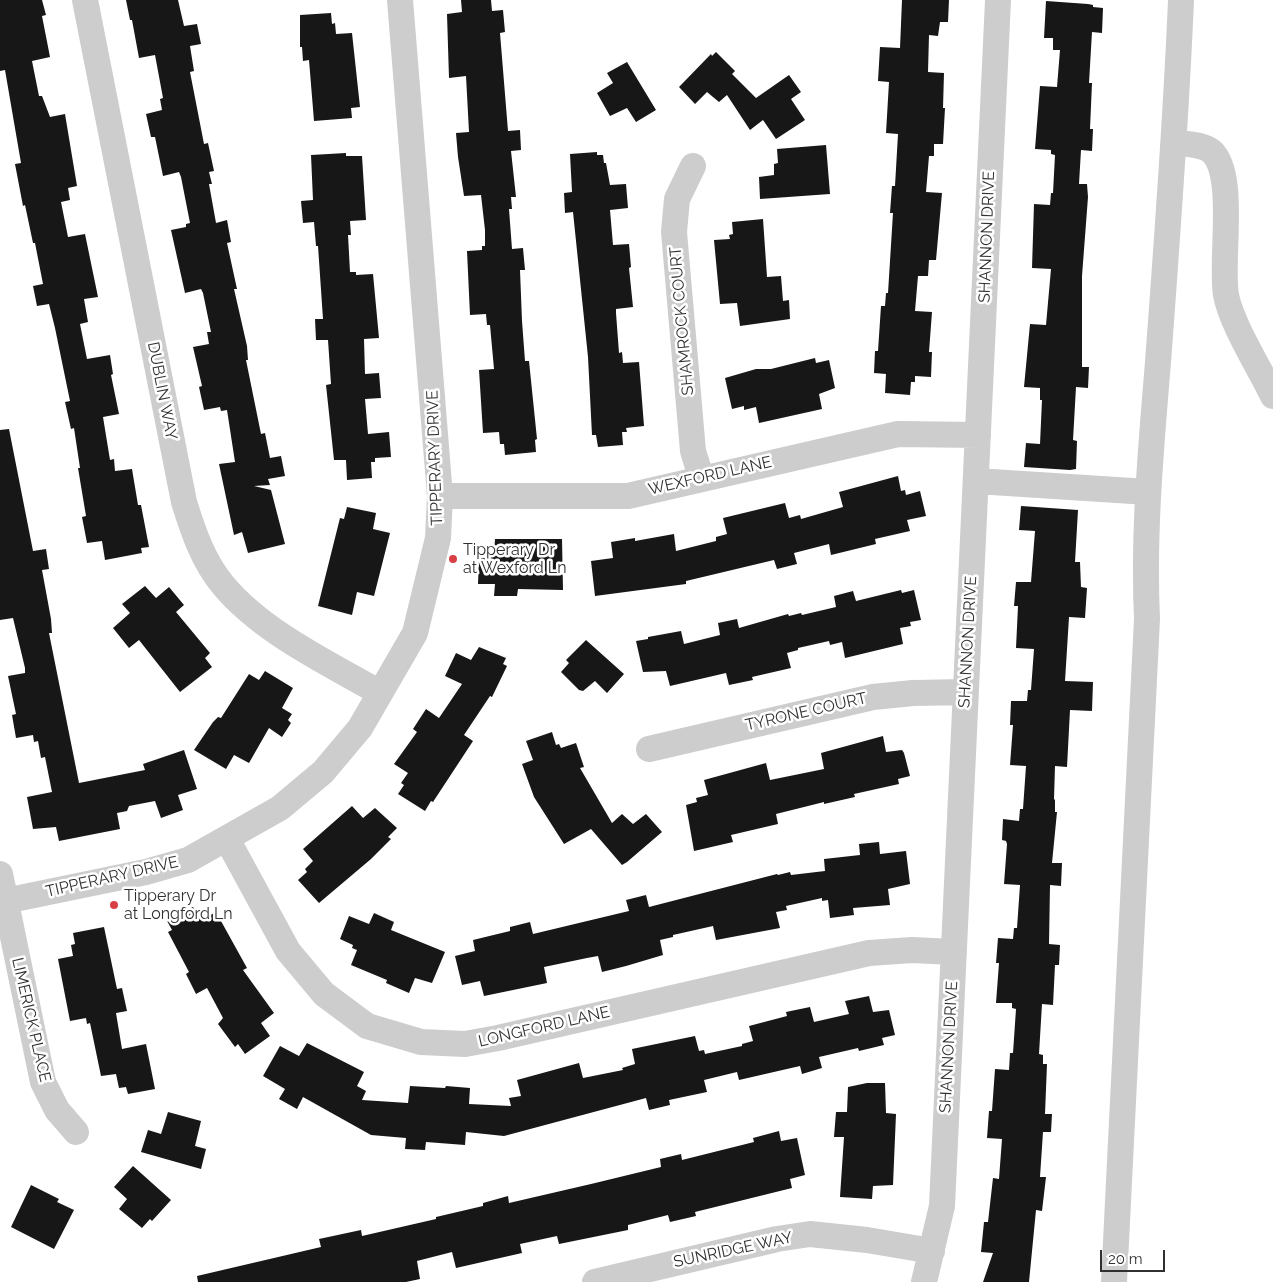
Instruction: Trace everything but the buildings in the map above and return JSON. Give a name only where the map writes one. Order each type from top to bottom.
[{"type":"street","name":"DUBLIN WAY","points":[[85,0],[184,502],[197,543],[222,584],[250,612],[305,651],[380,693]]},
{"type":"street","name":"TIPPERARY DRIVE","points":[[2,901],[146,872],[188,860],[280,808],[324,772],[360,728],[415,633],[438,538],[440,496],[400,0]]},
{"type":"street","name":"SHANNON DRIVE","points":[[924,1282],[942,1206],[998,0]]},
{"type":"street","points":[[1114,1282],[1147,619],[1144,570],[1148,492],[1174,142],[1181,0]]},
{"type":"street","points":[[1174,142],[1209,149],[1219,160],[1225,188],[1224,256],[1226,296],[1240,330],[1273,396]]},
{"type":"street","name":"SHAMROCK COURT","points":[[693,166],[677,199],[674,232],[693,451],[701,478]]},
{"type":"street","name":"WEXFORD LANE","points":[[440,496],[628,496],[898,434],[978,435]]},
{"type":"street","points":[[976,481],[1148,492]]},
{"type":"street","name":"TYRONE COURT","points":[[649,749],[873,697],[913,692],[965,692]]},
{"type":"street","name":"LONGFORD LANE","points":[[227,839],[288,951],[324,994],[367,1026],[421,1042],[465,1044],[498,1038],[869,953],[912,950],[954,952]]},
{"type":"street","name":"LIMERICK PLACE","points":[[0,874],[2,901],[43,1082],[57,1110],[76,1132]]},
{"type":"street","name":"SUNRIDGE WAY","points":[[595,1282],[777,1239],[810,1234],[867,1240],[932,1251]]},
{"type":"place","name":"Tipperary Dr at Wexford Ln","points":[[453,559]]},
{"type":"place","name":"Tipperary Dr at Longford Ln","points":[[114,905]]}]
